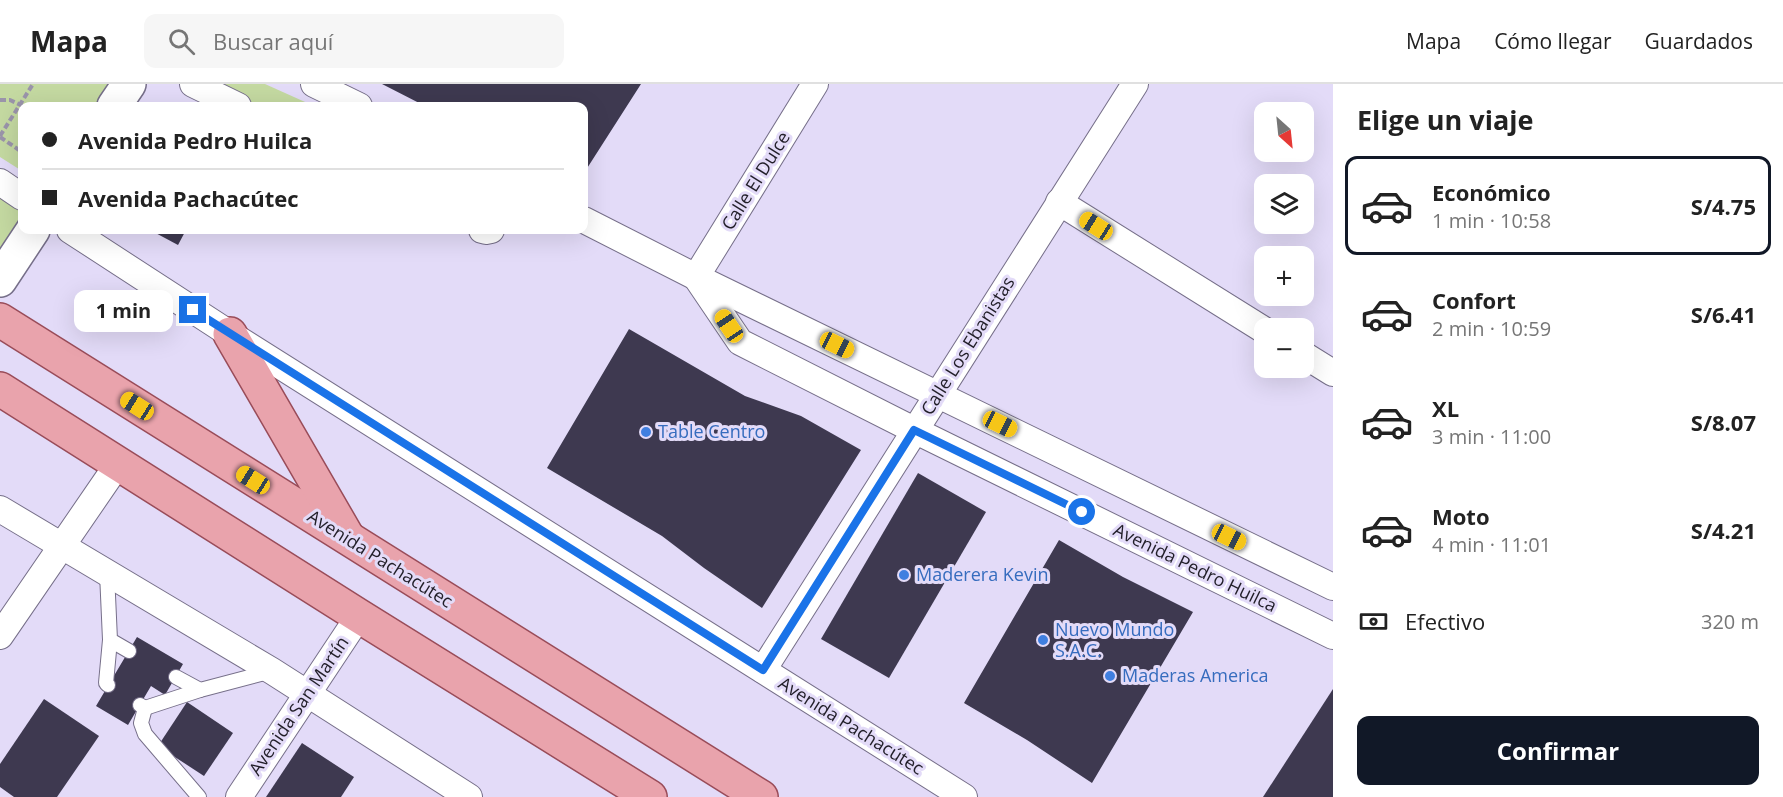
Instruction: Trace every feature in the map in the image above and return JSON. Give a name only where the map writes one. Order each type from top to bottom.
[{"type":"main road","points":[[117,102],[129,84]]},
{"type":"main road","points":[[0,280],[30,234]]},
{"type":"main road","name":"Avenida Pachacútec","points":[[0,320],[761,797]]},
{"type":"main road","points":[[230,334],[350,541]]},
{"type":"main road","points":[[0,389],[650,797]]},
{"type":"street","points":[[193,84],[230,102]]},
{"type":"street","points":[[314,84],[351,102]]},
{"type":"street","name":"Calle El Dulce","points":[[696,277],[815,84]]},
{"type":"street","name":"Calle Los Ebanistas","points":[[763,670],[1135,84]]},
{"type":"street","points":[[0,182],[18,194]]},
{"type":"street","points":[[1059,202],[1254,324]]},
{"type":"street","points":[[588,222],[696,277],[1333,587]]},
{"type":"street","name":"Avenida Pachacútec","points":[[76,234],[230,334],[964,797]]},
{"type":"street","name":"Avenida Pedro Huilca","points":[[696,277],[740,342],[1333,636]]},
{"type":"street","points":[[1314,361],[1333,373]]},
{"type":"street","points":[[0,636],[118,464]]},
{"type":"street","points":[[0,509],[272,671],[469,797]]},
{"type":"street","name":"Avenida San Martín","points":[[239,797],[359,616]]},
{"type":"lane","points":[[107,573],[110,640],[106,683],[108,685]]},
{"type":"lane","points":[[110,640],[129,651]]},
{"type":"lane","points":[[199,797],[145,734],[141,723],[143,706],[272,671]]},
{"type":"lane","points":[[176,677],[200,690]]},
{"type":"path","points":[[23,102],[33,84]]},
{"type":"path","points":[[0,100],[10,100],[18,104]]},
{"type":"path","points":[[18,109],[0,136],[18,149]]},
{"type":"green space","points":[[0,84],[114,84],[103,102],[18,102],[18,168],[0,157]]},
{"type":"green space","points":[[207,84],[265,84],[305,102],[246,102]]},
{"type":"green space","points":[[0,196],[18,207],[18,232],[0,261]]},
{"type":"building","points":[[382,84],[641,84],[588,167],[588,102],[417,102]]},
{"type":"building","points":[[157,234],[184,234],[178,245]]},
{"type":"building","points":[[629,329],[745,396],[801,416],[861,450],[762,608],[662,536],[547,468]]},
{"type":"building","name":"Maderera Kevin","points":[[918,473],[986,512],[889,678],[821,639]]},
{"type":"building","points":[[1059,540],[1123,577],[1193,612],[1092,783],[1027,740],[964,703]]},
{"type":"building","points":[[137,637],[183,664],[165,695],[151,686],[128,725],[96,706]]},
{"type":"building","points":[[1333,689],[1333,797],[1263,797]]},
{"type":"building","points":[[44,699],[99,736],[57,797],[14,797],[0,787],[0,764]]},
{"type":"building","points":[[187,702],[233,733],[204,776],[158,746]]},
{"type":"building","points":[[302,743],[354,777],[341,797],[266,797]]},
{"type":"place","name":"Table Centro","points":[[646,432]]},
{"type":"place","name":"Maderera Kevin","points":[[904,575]]},
{"type":"place","name":"Nuevo Mundo S.A.C.","points":[[1043,640]]},
{"type":"place","name":"Maderas America","points":[[1110,676]]},
{"type":"route","points":[[193,310],[763,670],[914,430],[1082,512]]}]
